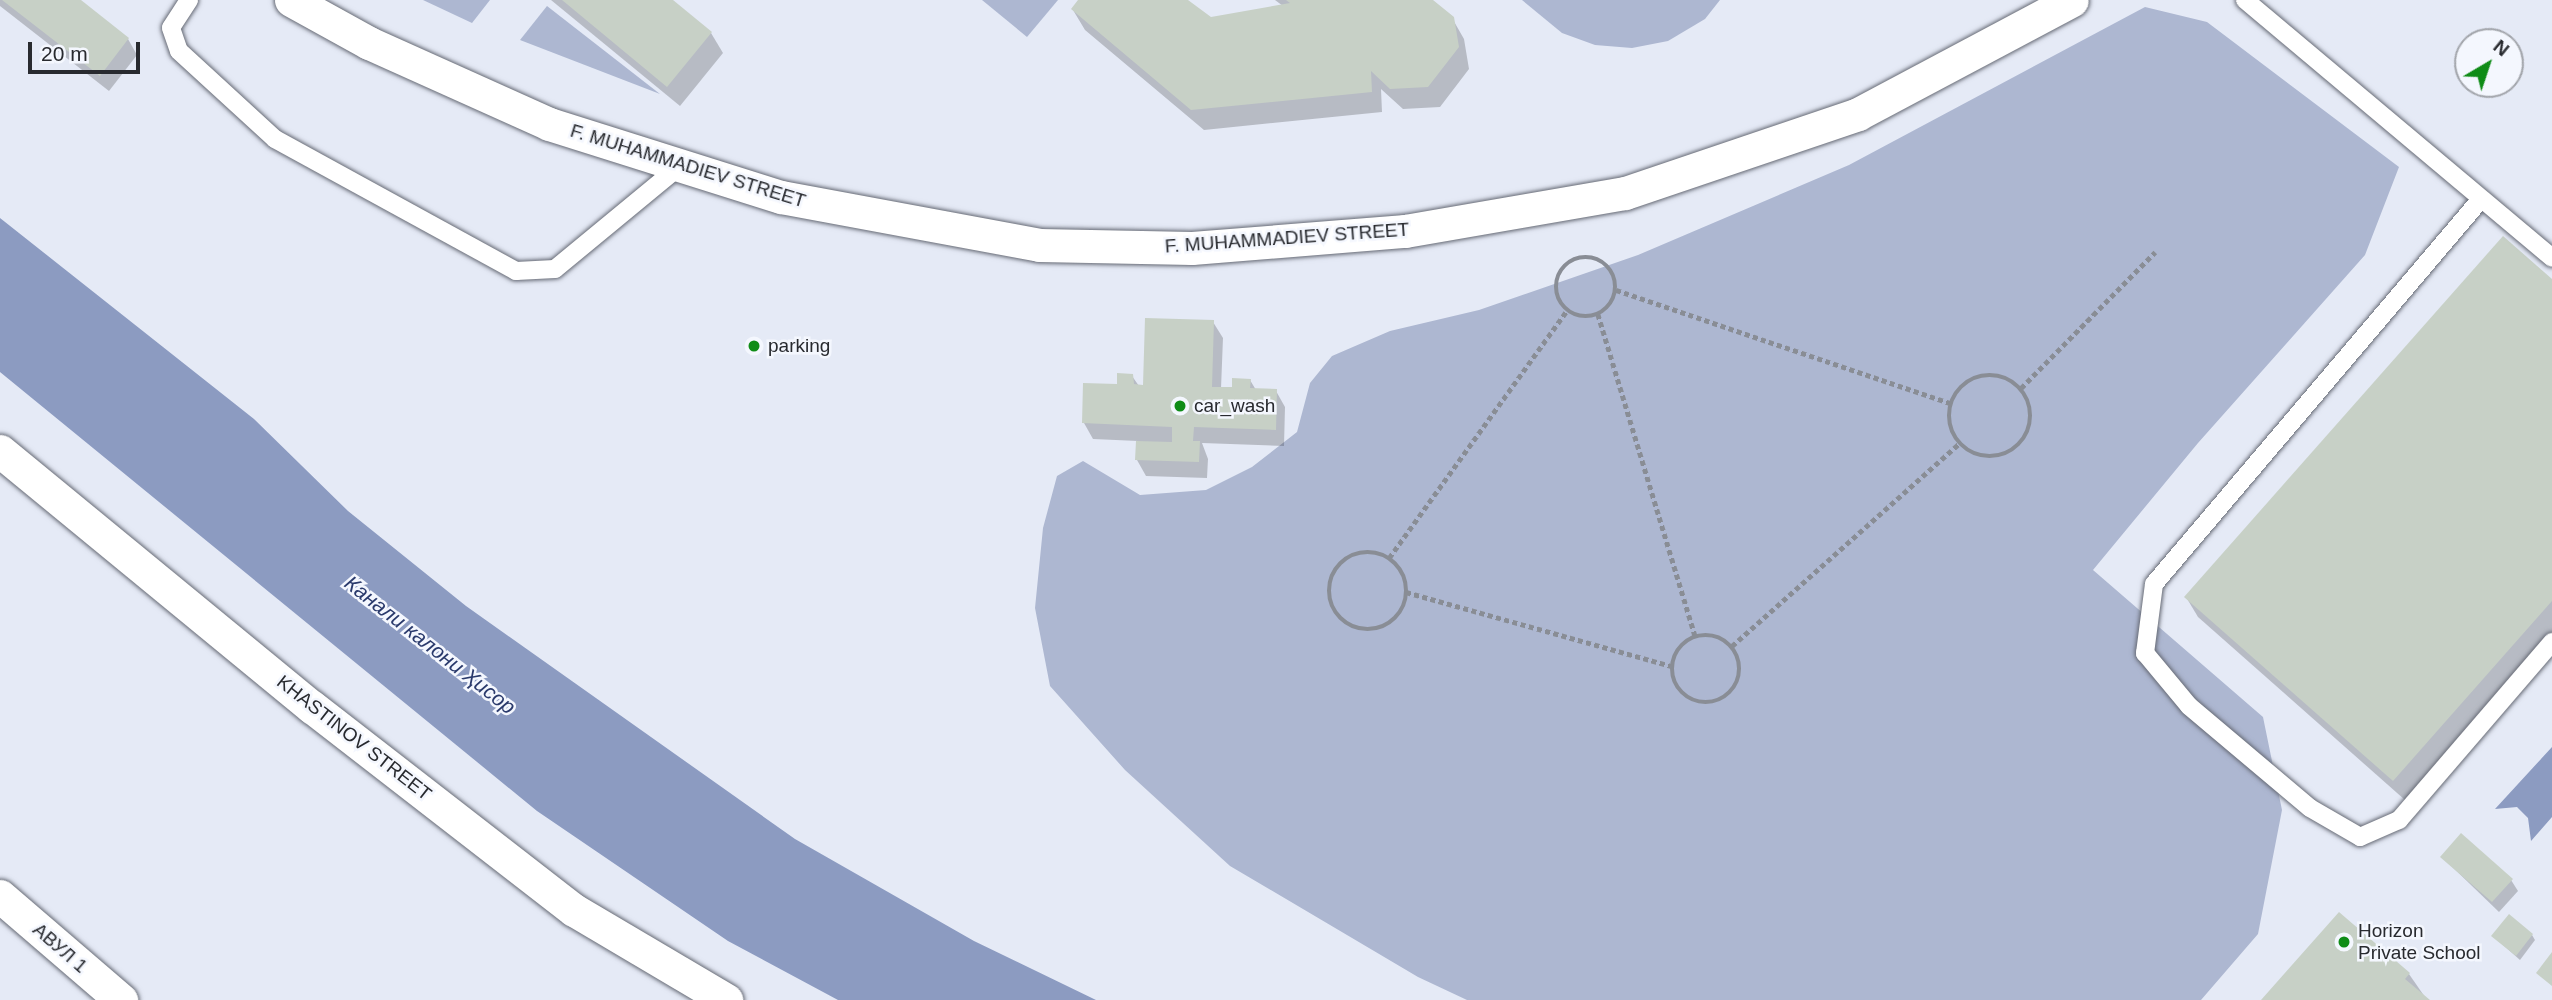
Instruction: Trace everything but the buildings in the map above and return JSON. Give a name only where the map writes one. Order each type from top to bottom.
[{"type":"street","name":"F. MUHAMMADIEV STREET","points":[[291,0],[369,43],[549,124],[781,197],[1039,245],[1192,248],[1405,231],[1625,193],[1857,114],[2072,0]]},
{"type":"street","name":"KHASTINOV STREET","points":[[0,452],[312,707],[573,910],[726,1000]]},
{"type":"street","name":"АВУЛ 1","points":[[0,896],[110,996]]},
{"type":"lane","points":[[189,0],[171,28],[178,51],[275,139],[516,271],[555,269],[681,165]]},
{"type":"lane","points":[[2245,0],[2552,258]]},
{"type":"lane","points":[[2481,199],[2154,584],[2145,653],[2189,706],[2310,808],[2360,837],[2399,820],[2552,642]]},
{"type":"path","points":[[2021,387],[2155,252]]},
{"type":"path","points":[[1578,258],[1604,262],[1612,273],[1616,290],[1606,309],[1598,314],[1581,317],[1567,310],[1556,289],[1558,276],[1578,258]]},
{"type":"path","points":[[1616,290],[1950,403]]},
{"type":"path","points":[[1390,558],[1567,310]]},
{"type":"path","points":[[1598,314],[1695,636]]},
{"type":"path","points":[[1996,374],[2021,387],[2032,414],[2023,441],[2012,451],[1985,457],[1959,444],[1948,418],[1950,403],[1957,390],[1981,375],[1996,374]]},
{"type":"path","points":[[1732,646],[1959,444]]},
{"type":"path","points":[[1360,553],[1390,558],[1400,569],[1406,592],[1401,613],[1376,629],[1361,630],[1335,613],[1330,584],[1346,559],[1360,553]]},
{"type":"path","points":[[1406,592],[1671,666]]},
{"type":"path","points":[[1695,636],[1721,638],[1732,646],[1739,658],[1737,685],[1717,702],[1703,704],[1680,692],[1671,666],[1683,642],[1695,636]]},
{"type":"shaded area","points":[[423,0],[490,0],[472,23]]},
{"type":"shaded area","points":[[982,0],[1058,0],[1027,37]]},
{"type":"shaded area","points":[[1522,0],[1720,0],[1705,19],[1668,41],[1632,48],[1595,45],[1562,33]]},
{"type":"shaded area","points":[[547,6],[660,94],[520,40]]},
{"type":"shaded area","points":[[2145,7],[2207,22],[2399,167],[2365,255],[2198,443],[2093,570],[2263,717],[2282,810],[2258,934],[2201,1000],[1467,1000],[1418,977],[1230,866],[1125,770],[1050,686],[1035,608],[1043,528],[1057,476],[1083,461],[1140,495],[1206,490],[1252,467],[1297,432],[1310,383],[1332,356],[1390,331],[1479,310],[1638,255],[1849,165]]},
{"type":"water","name":"Канали калони Ҳисор","points":[[0,218],[254,419],[348,511],[466,606],[795,839],[974,941],[1096,1000],[838,1000],[728,941],[537,811],[0,372]]},
{"type":"water","points":[[2552,747],[2552,817],[2531,841],[2528,818],[2517,807],[2495,809]]},
{"type":"place","name":"parking","points":[[754,346]]},
{"type":"place","name":"car_wash","points":[[1180,406]]},
{"type":"place","name":"Horizon Private School","points":[[2344,942]]}]
